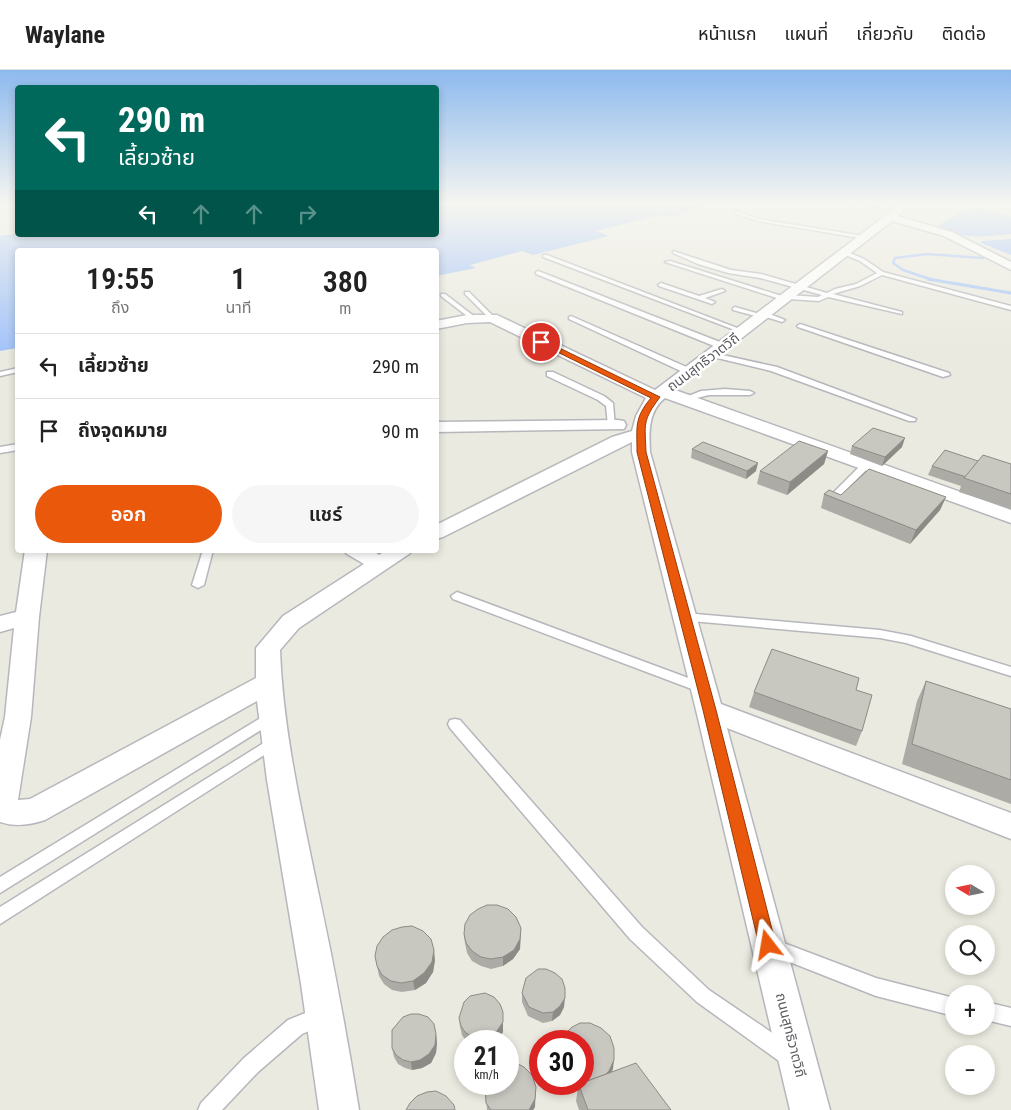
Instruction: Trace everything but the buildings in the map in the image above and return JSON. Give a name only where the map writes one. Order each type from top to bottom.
[{"type":"street","points":[[982,253],[1011,267]]},
{"type":"street","name":"ถนนสุทธิวาตวิถี","points":[[810,1110],[706,699],[641,452],[622,429],[644,411],[668,396],[688,371],[780,306],[845,254]]},
{"type":"street","points":[[439,324],[473,318],[492,318],[668,396],[1011,517]]},
{"type":"street","points":[[439,427],[622,429]]},
{"type":"street","points":[[439,530],[622,429]]},
{"type":"street","points":[[36,553],[27,617],[18,717],[3,799],[5,810],[10,813],[34,811],[268,683]]},
{"type":"street","points":[[361,553],[368,556],[377,566]]},
{"type":"street","points":[[340,1110],[326,1014],[276,759],[268,683],[268,648],[291,622],[397,553]]},
{"type":"street","points":[[0,624],[27,617]]},
{"type":"street","points":[[706,699],[1011,826]]},
{"type":"lane","points":[[676,253],[700,263],[730,272],[761,276],[780,306]]},
{"type":"lane","points":[[845,254],[862,260],[881,273],[1011,308]]},
{"type":"lane","points":[[545,256],[742,332]]},
{"type":"lane","points":[[668,262],[780,306],[826,295],[900,313]]},
{"type":"lane","points":[[538,273],[717,350],[912,419]]},
{"type":"lane","points":[[735,309],[780,306],[813,299],[836,290],[858,285],[881,273]]},
{"type":"lane","points":[[661,285],[712,302]]},
{"type":"lane","points":[[699,298],[722,291]]},
{"type":"lane","points":[[467,293],[492,318]]},
{"type":"lane","points":[[443,296],[473,318]]},
{"type":"lane","points":[[571,318],[688,371]]},
{"type":"lane","points":[[800,326],[946,376]]},
{"type":"lane","points":[[0,374],[15,371]]},
{"type":"lane","points":[[550,374],[610,405],[622,429]]},
{"type":"lane","points":[[668,396],[706,392],[750,393]]},
{"type":"lane","points":[[0,450],[15,448]]},
{"type":"lane","points":[[836,495],[866,465]]},
{"type":"lane","points":[[198,585],[207,553]]},
{"type":"lane","points":[[457,596],[706,699]]},
{"type":"lane","points":[[684,617],[880,634],[907,639],[1011,672]]},
{"type":"lane","points":[[0,886],[272,716]]},
{"type":"lane","points":[[455,724],[636,933],[703,996],[798,1063]]},
{"type":"lane","points":[[0,916],[275,741]]},
{"type":"lane","points":[[768,945],[876,987],[945,1005]]},
{"type":"lane","points":[[995,1013],[1011,1017]]},
{"type":"lane","points":[[208,1110],[251,1065],[295,1027],[326,1014]]},
{"type":"water","points":[[0,253],[15,253],[15,348],[0,351]]},
{"type":"water","points":[[439,253],[516,253],[470,265],[476,268],[439,275]]},
{"type":"water","points":[[526,253],[543,253],[533,255]]},
{"type":"waterway","points":[[932,280],[903,270],[893,263],[895,258],[927,254],[983,258]]},
{"type":"waterway","points":[[928,279],[932,280]]},
{"type":"waterway","points":[[932,280],[1011,293]]},
{"type":"route","points":[[541,342],[656,397],[644,411],[641,421],[641,452],[768,945]]}]
